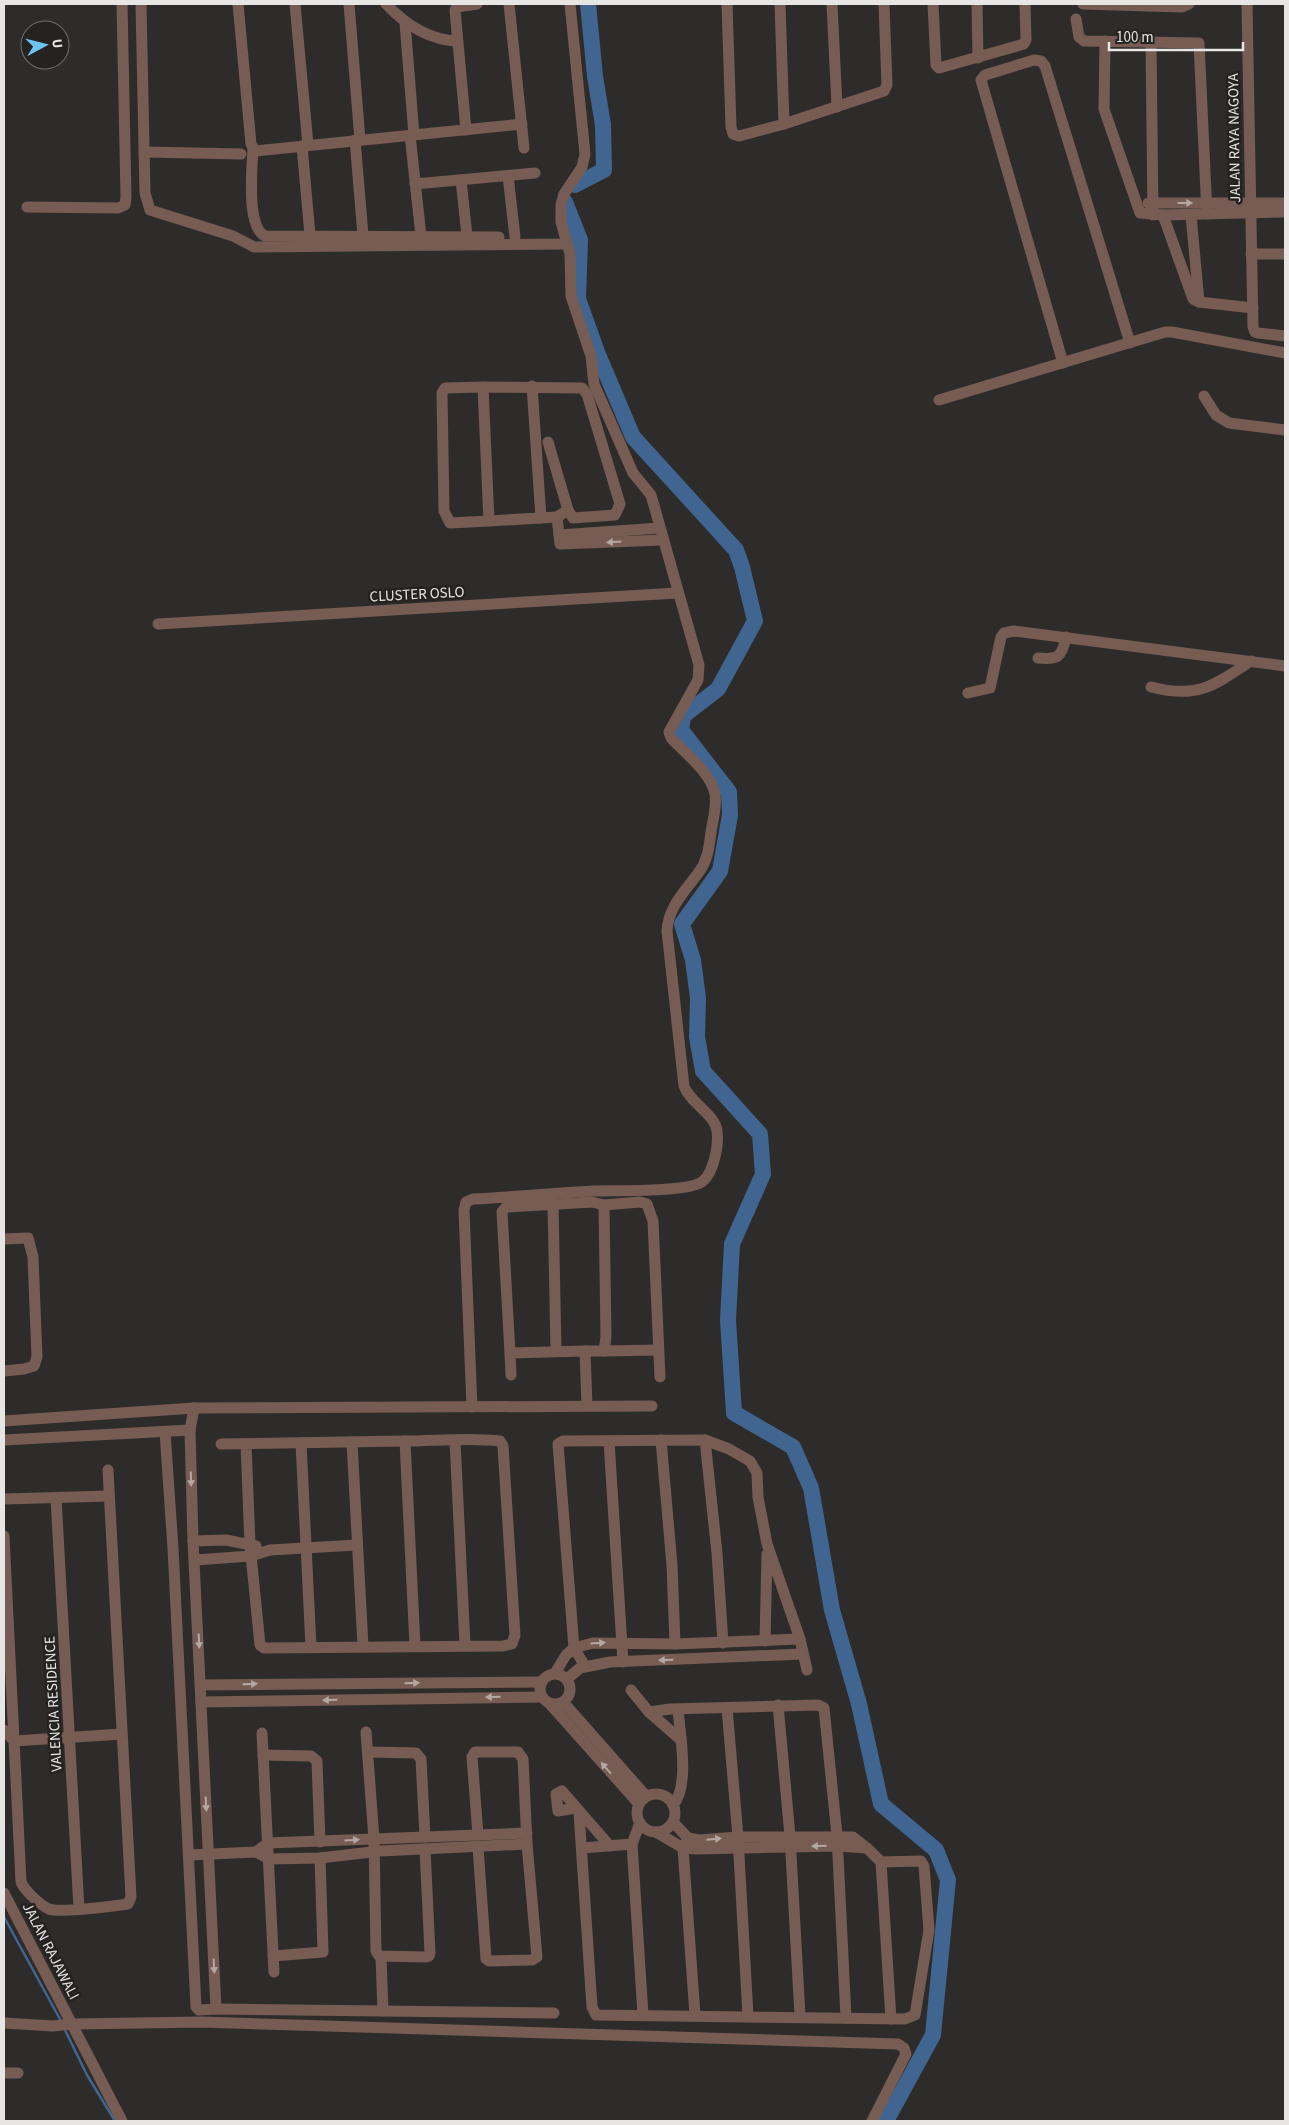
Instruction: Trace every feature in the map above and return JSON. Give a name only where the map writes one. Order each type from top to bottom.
[{"type":"street","points":[[27,207],[118,208],[125,205],[122,4]]},
{"type":"street","points":[[141,4],[145,193],[150,210]]},
{"type":"street","points":[[238,4],[253,149],[253,204],[255,223],[259,232],[268,237],[310,235],[520,237],[508,176]]},
{"type":"street","points":[[295,4],[310,235]]},
{"type":"street","points":[[349,4],[363,236]]},
{"type":"street","points":[[386,4],[405,23],[434,37],[458,41]]},
{"type":"street","points":[[466,130],[455,9],[457,7],[477,4]]},
{"type":"street","points":[[509,4],[524,148]]},
{"type":"street","points":[[472,1407],[464,1210],[466,1202],[473,1198],[693,1186],[703,1181],[711,1168],[716,1146],[717,1130],[712,1120],[690,1099],[684,1086],[667,931],[667,924],[673,909],[704,864],[708,853],[715,804],[712,786],[699,768],[670,738],[669,732],[670,726],[695,686],[700,673],[651,496],[633,472],[594,384],[591,356],[571,296],[570,254],[561,222],[560,205],[564,194],[582,167],[586,154],[570,4]]},
{"type":"street","points":[[727,4],[732,133],[734,136],[743,136],[784,124],[879,93],[886,89],[884,4]]},
{"type":"street","points":[[780,4],[784,124]]},
{"type":"street","points":[[832,4],[836,107]]},
{"type":"street","points":[[933,4],[938,67],[947,67],[1025,43],[1025,4]]},
{"type":"street","points":[[977,4],[978,58]]},
{"type":"street","points":[[1083,4],[1182,7],[1189,4]]},
{"type":"street","name":"JALAN RAYA NAGOYA","points":[[1247,4],[1251,254],[1255,332],[1285,336]]},
{"type":"street","points":[[1076,19],[1081,39],[1199,43],[1207,209]]},
{"type":"street","points":[[405,23],[420,236]]},
{"type":"street","points":[[1105,41],[1104,108],[1136,202],[1157,211],[1191,214],[1207,209]]},
{"type":"street","points":[[1151,41],[1157,211],[1193,299],[1199,302],[1253,308]]},
{"type":"street","points":[[1063,363],[981,80],[985,75],[1026,62],[1038,60],[1044,66],[1130,343]]},
{"type":"street","points":[[253,149],[259,151],[522,124]]},
{"type":"street","points":[[144,152],[241,154]]},
{"type":"street","points":[[416,184],[535,173]]},
{"type":"street","points":[[461,180],[467,236]]},
{"type":"street","points":[[126,199],[139,199],[145,193]]},
{"type":"street","points":[[126,199],[150,210],[233,236],[248,245],[254,246],[567,244]]},
{"type":"street","points":[[1157,211],[1250,208],[1285,203]]},
{"type":"street","points":[[1250,208],[1285,212]]},
{"type":"street","points":[[1191,214],[1199,302]]},
{"type":"street","points":[[1251,254],[1285,254]]},
{"type":"street","points":[[939,400],[1172,332],[1285,353]]},
{"type":"street","points":[[548,442],[568,510],[573,518],[615,515],[620,504],[586,394],[582,388],[454,386],[446,388],[442,394],[444,511],[446,518],[450,523],[557,517],[568,510]]},
{"type":"street","points":[[532,386],[541,518]]},
{"type":"street","points":[[483,387],[489,521]]},
{"type":"street","points":[[1204,396],[1216,415],[1229,423],[1285,430]]},
{"type":"street","points":[[557,517],[559,540]]},
{"type":"street","points":[[559,540],[660,528]]},
{"type":"street","points":[[559,540],[663,540]]},
{"type":"street","name":"CLUSTER OSLO","points":[[158,624],[678,593]]},
{"type":"street","points":[[968,694],[990,688],[1000,642],[1004,633],[1019,631],[1285,666]]},
{"type":"street","points":[[1038,658],[1054,658],[1060,655],[1064,650],[1066,637]]},
{"type":"street","points":[[1151,687],[1181,692],[1207,688],[1251,661]]},
{"type":"street","points":[[511,1375],[502,1212],[506,1207],[592,1202],[604,1205],[640,1202],[647,1204],[653,1221],[660,1377]]},
{"type":"street","points":[[553,1204],[556,1351]]},
{"type":"street","points":[[604,1205],[607,1311],[604,1351]]},
{"type":"street","points":[[4,1238],[28,1238],[30,1243],[33,1258],[37,1357],[34,1366],[4,1371]]},
{"type":"street","points":[[510,1353],[658,1350]]},
{"type":"street","points":[[585,1351],[587,1406]]},
{"type":"street","points":[[4,1420],[194,1408],[652,1406]]},
{"type":"street","points":[[194,1408],[190,1430],[194,1544],[216,2009]]},
{"type":"street","points":[[4,1440],[190,1430]]},
{"type":"street","points":[[165,1432],[173,1548],[196,2007],[199,2010],[554,2013]]},
{"type":"street","points":[[661,1440],[672,1565],[674,1644]]},
{"type":"street","points":[[705,1440],[717,1553],[723,1643]]},
{"type":"street","points":[[585,1666],[574,1648],[558,1444],[563,1441],[705,1440],[743,1455],[754,1466],[767,1544],[800,1639],[807,1670]]},
{"type":"street","points":[[455,1441],[466,1645]]},
{"type":"street","points":[[221,1444],[498,1441],[503,1446],[515,1635],[512,1644],[508,1646],[363,1646],[269,1649],[260,1645],[251,1550],[246,1444]]},
{"type":"street","points":[[609,1441],[623,1662]]},
{"type":"street","points":[[352,1442],[363,1646]]},
{"type":"street","points":[[405,1442],[415,1646]]},
{"type":"street","points":[[301,1443],[311,1647]]},
{"type":"street","points":[[4,1536],[6,1628],[21,1882],[29,1892],[48,1908],[79,1909],[128,1904],[131,1900],[108,1470]]},
{"type":"street","points":[[4,1499],[109,1496]]},
{"type":"street","name":"VALENCIA RESIDENCE","points":[[56,1498],[79,1909]]},
{"type":"street","points":[[173,1548],[221,1541],[251,1550]]},
{"type":"street","points":[[221,1541],[222,1558]]},
{"type":"street","points":[[766,1641],[767,1544]]},
{"type":"street","points":[[195,1560],[222,1558],[251,1550],[306,1549],[357,1545]]},
{"type":"street","points":[[642,1800],[546,1700],[540,1689],[541,1682],[547,1676],[555,1673],[566,1655],[574,1648],[593,1643],[623,1645],[800,1639]]},
{"type":"street","points":[[748,1642],[749,1657]]},
{"type":"street","points":[[699,1643],[701,1658]]},
{"type":"street","points":[[567,1679],[573,1672],[585,1666],[623,1662],[802,1654]]},
{"type":"street","points":[[555,1673],[567,1679]]},
{"type":"street","points":[[201,1702],[546,1700],[557,1705],[563,1702],[570,1692],[567,1679]]},
{"type":"street","points":[[201,1685],[541,1682]]},
{"type":"street","points":[[631,1690],[649,1712],[681,1740]]},
{"type":"street","points":[[563,1702],[642,1800]]},
{"type":"street","points":[[649,1712],[778,1705],[818,1705],[824,1708],[838,1841],[846,2018]]},
{"type":"street","points":[[778,1705],[790,1841],[800,2016]]},
{"type":"street","points":[[726,1708],[739,1842],[748,2016]]},
{"type":"street","points":[[673,1805],[678,1799],[682,1788],[678,1710]]},
{"type":"street","points":[[4,1730],[14,1740],[122,1734]]},
{"type":"street","points":[[366,1732],[374,1839],[376,1951],[381,1957],[383,2011]]},
{"type":"street","points":[[262,1733],[270,1859],[274,1972]]},
{"type":"street","points":[[368,1752],[409,1752],[416,1753],[421,1759],[425,1837]]},
{"type":"street","points":[[478,1835],[472,1757],[475,1752],[518,1752],[522,1755],[537,1957],[532,1960],[489,1961],[486,1959],[478,1847]]},
{"type":"street","points":[[263,1755],[311,1756],[317,1761],[320,1842]]},
{"type":"street","points":[[656,1832],[666,1830],[673,1822],[675,1814],[673,1805],[668,1798],[657,1794],[642,1800],[637,1814],[640,1823],[647,1830],[686,1843],[699,1840],[739,1842],[838,1841],[853,1836],[881,1862],[892,2019]]},
{"type":"street","points":[[610,1846],[578,1810],[592,2007],[596,2015],[800,2016],[910,2019],[917,2012],[929,1924],[923,1863],[918,1861],[881,1862]]},
{"type":"street","points":[[673,1822],[686,1843],[694,2015]]},
{"type":"street","points":[[640,1823],[632,1844],[643,2015]]},
{"type":"street","points":[[256,1852],[268,1843],[478,1835],[527,1839]]},
{"type":"street","points":[[449,1836],[450,1848]]},
{"type":"street","points":[[189,1855],[256,1852],[270,1859],[320,1858],[374,1851],[478,1847],[527,1839]]},
{"type":"street","points":[[582,1848],[632,1844]]},
{"type":"street","points":[[381,1957],[429,1956],[425,1849]]},
{"type":"street","points":[[273,1956],[323,1952],[320,1858]]},
{"type":"street","name":"JALAN RAJAWALI","points":[[4,1893],[65,2025],[122,2121]]},
{"type":"street","points":[[4,2023],[65,2025],[202,2022],[898,2044],[904,2048],[906,2054],[872,2121]]},
{"type":"street","points":[[4,2074],[18,2073]]},
{"type":"waterway","points":[[575,185],[604,170],[603,125],[595,76],[588,4]]},
{"type":"waterway","points":[[565,202],[580,240],[578,299],[597,352],[633,437],[736,550],[755,621],[718,689],[683,716],[681,730],[729,792],[730,815],[720,871],[682,924],[693,960],[698,998],[697,1037],[703,1071],[760,1134],[763,1174],[732,1244],[728,1320],[734,1413],[793,1447],[811,1488],[832,1610],[859,1704],[881,1804],[936,1850],[948,1880],[933,2035],[886,2121]]},
{"type":"waterway","points":[[4,1917],[61,2021]]},
{"type":"waterway","points":[[64,2028],[87,2075],[115,2121]]}]
